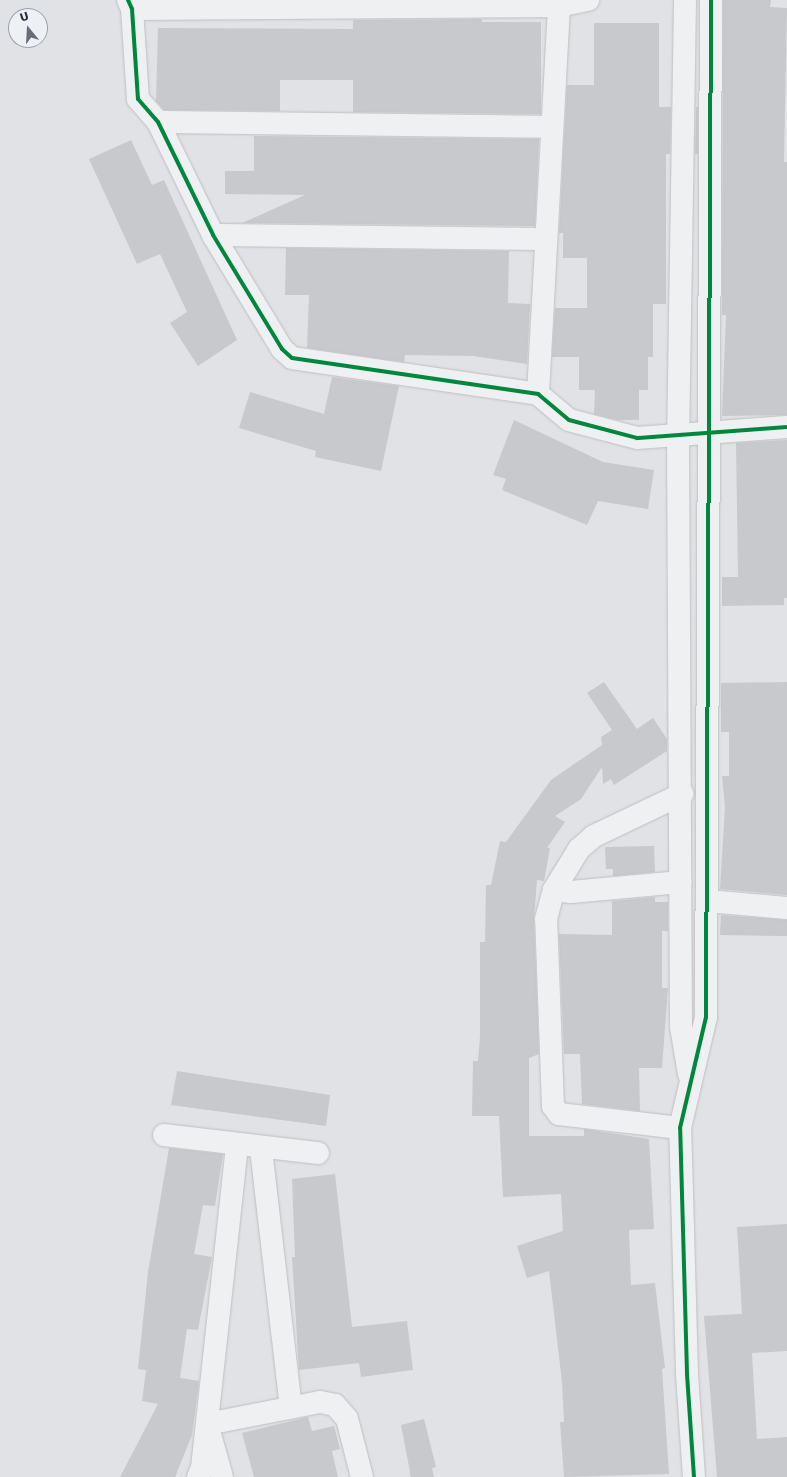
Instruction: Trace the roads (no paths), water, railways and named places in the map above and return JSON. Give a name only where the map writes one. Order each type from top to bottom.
[{"type":"street","points":[[588,0],[559,6],[448,3],[214,3],[130,5],[138,99],[158,122],[213,235],[282,349],[292,358],[538,394],[569,420],[608,432],[637,438],[678,436],[706,430],[787,427]]},
{"type":"street","points":[[685,0],[678,436],[682,794],[681,1027],[690,1083]]},
{"type":"street","points":[[694,1477],[687,1373],[680,1128],[706,1016],[708,901],[706,430],[711,0]]},
{"type":"street","points":[[538,394],[550,127],[559,6]]},
{"type":"street","points":[[158,122],[550,127]]},
{"type":"street","points":[[213,235],[545,240]]},
{"type":"street","points":[[680,1128],[559,1114],[553,1106],[546,919],[554,890],[579,849],[594,836],[682,794]]},
{"type":"street","points":[[554,890],[571,892],[681,882]]},
{"type":"street","points":[[708,901],[787,908]]},
{"type":"street","points":[[164,1135],[261,1149],[318,1153]]},
{"type":"street","points":[[198,1477],[207,1424],[237,1145]]},
{"type":"street","points":[[261,1149],[291,1407]]},
{"type":"street","points":[[207,1424],[320,1402],[335,1405],[342,1411],[362,1477]]},
{"type":"street","points":[[207,1424],[222,1477]]}]
